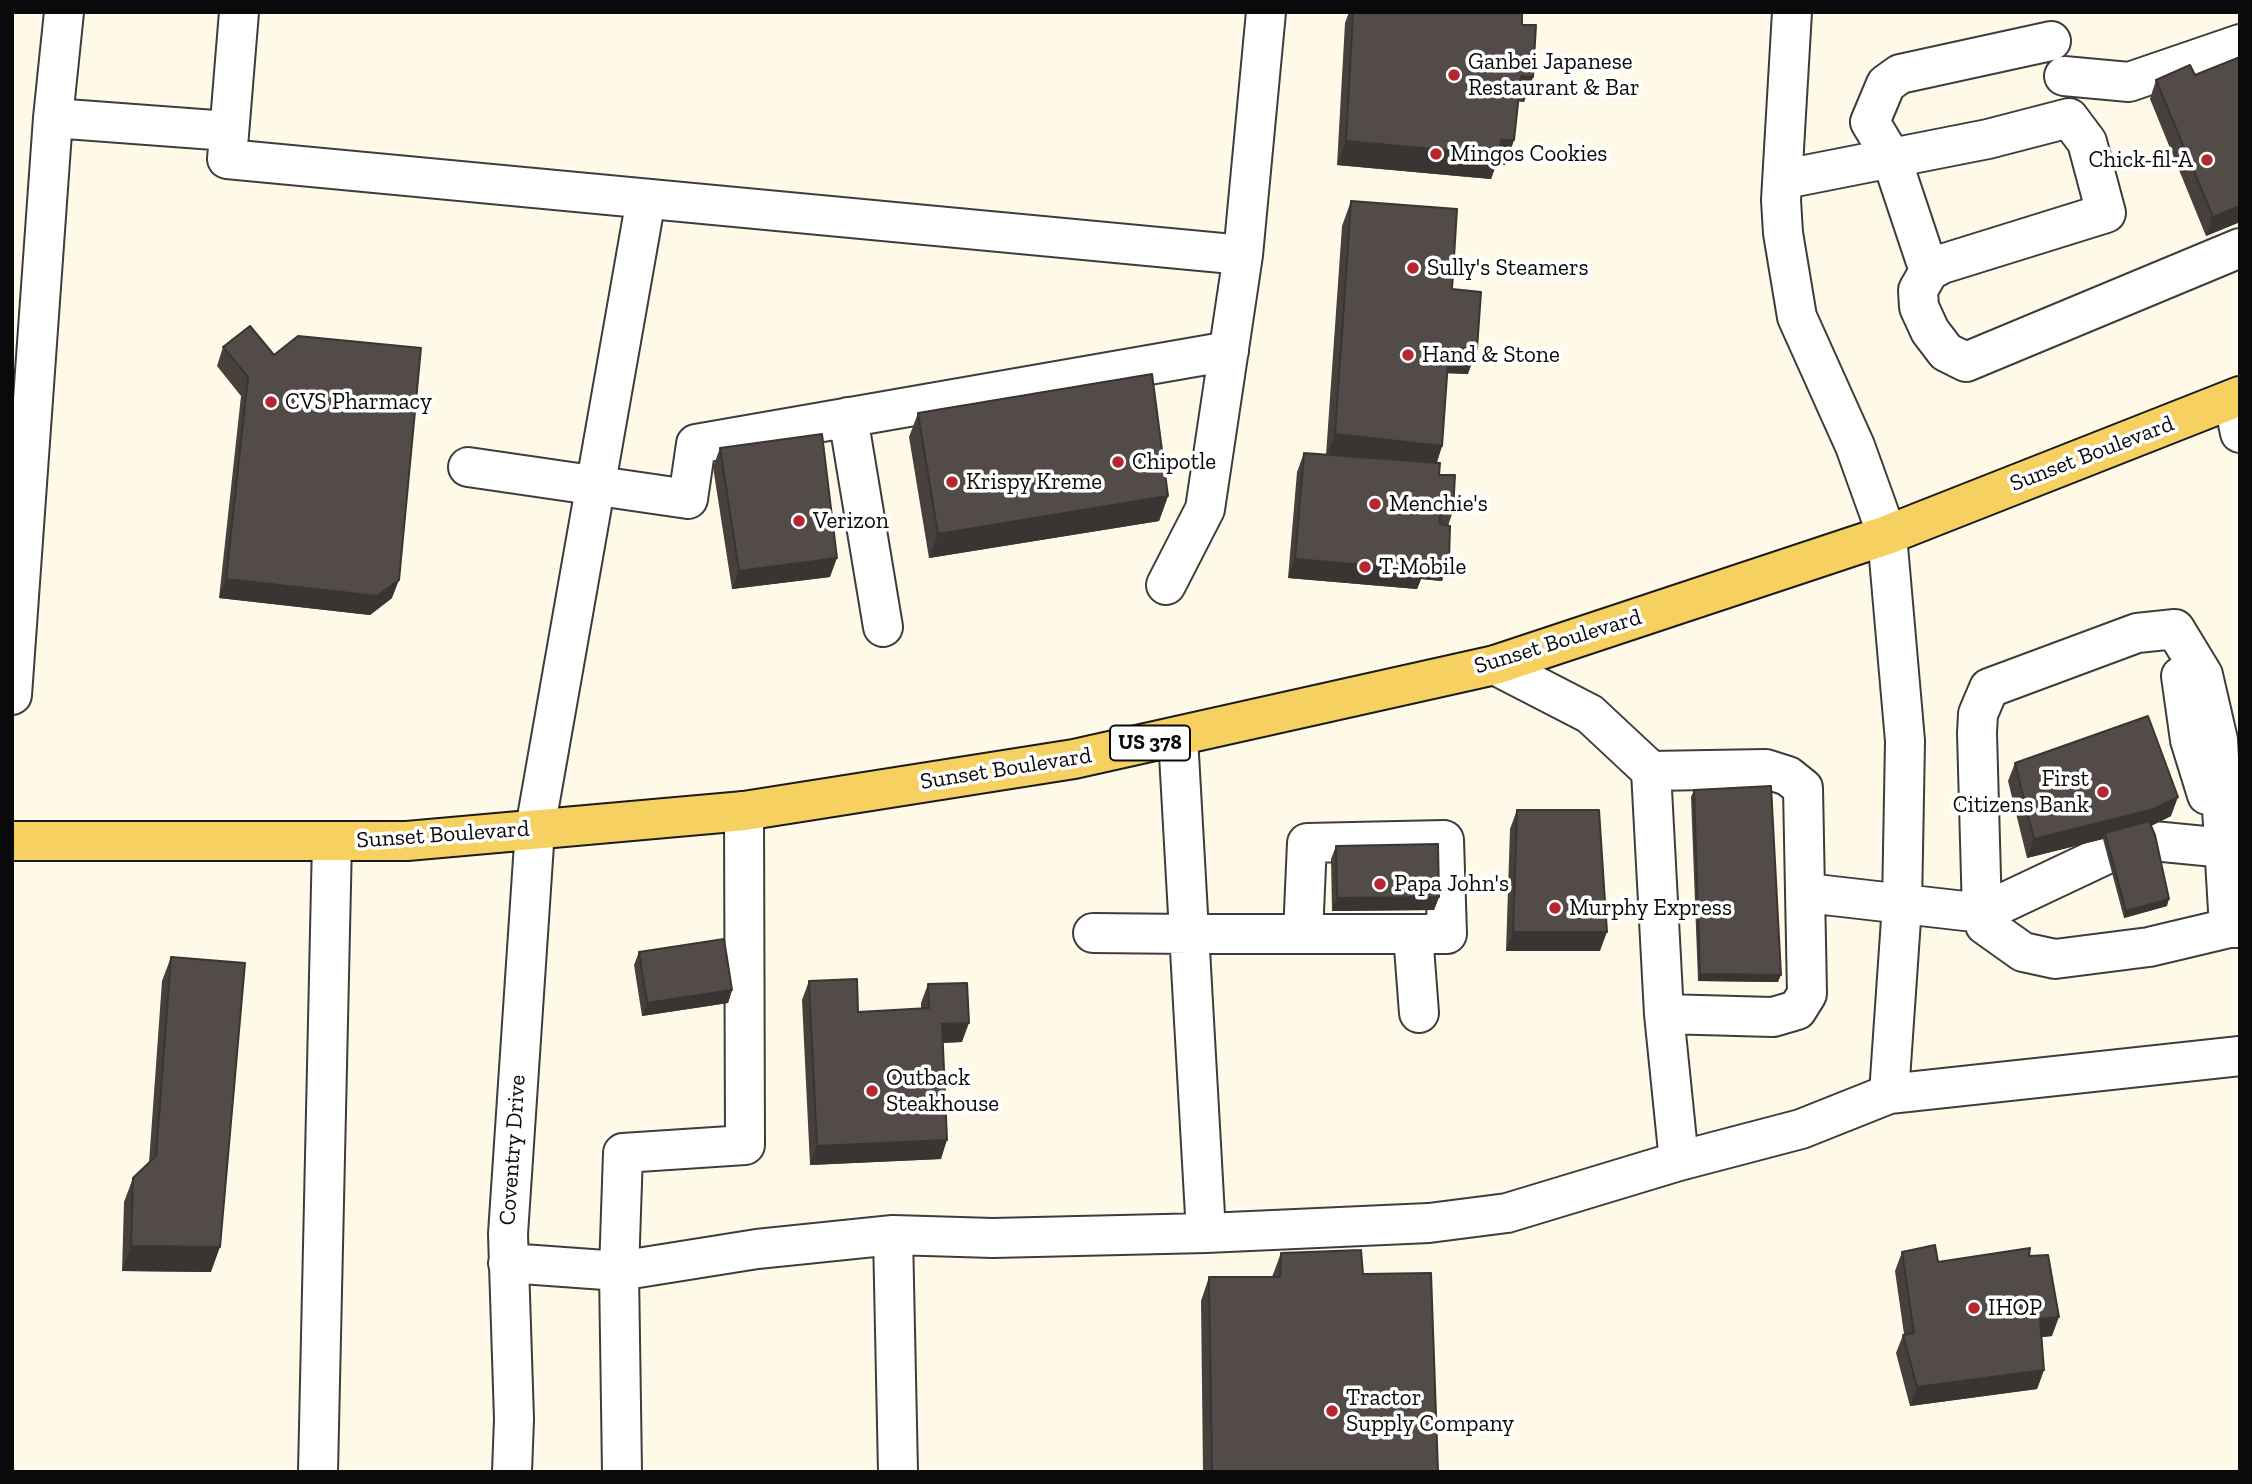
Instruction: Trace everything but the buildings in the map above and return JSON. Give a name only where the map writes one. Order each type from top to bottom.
[{"type":"main road","name":"Sunset Boulevard","points":[[12,841],[407,841],[744,811],[1074,760],[1494,665],[1887,535],[2238,409]]},
{"type":"street","points":[[12,695],[53,118],[64,12]]},
{"type":"street","points":[[239,12],[227,159],[1243,255]]},
{"type":"street","points":[[1166,585],[1205,509],[1243,255],[1266,12]]},
{"type":"street","points":[[1792,12],[1782,200],[1783,233],[1797,317],[1855,446],[1887,535],[1905,741],[1902,905],[1889,1094]]},
{"type":"street","points":[[1929,271],[1891,157],[1870,122],[1886,84],[1900,74],[2056,27],[2070,118],[2087,142],[2106,213],[1929,271],[1918,290],[1919,307],[1930,331],[1947,352],[1966,362],[2240,248]]},
{"type":"street","points":[[2064,76],[2129,82],[2240,44]]},
{"type":"street","points":[[53,118],[229,131]]},
{"type":"street","points":[[1785,178],[1988,139],[2070,118]]},
{"type":"street","name":"Coventry Drive","points":[[512,1472],[514,1419],[508,1263],[509,1186],[535,829],[646,199]]},
{"type":"street","points":[[468,467],[597,483],[688,499],[696,444],[1229,351]]},
{"type":"street","points":[[848,417],[883,627]]},
{"type":"street","points":[[2175,629],[2203,675],[2218,740],[2225,848],[2234,928],[2149,947],[2055,959],[2023,952],[1986,925],[1982,913],[1977,733],[1979,714],[1989,688],[2137,633],[2175,629]]},
{"type":"street","points":[[1494,665],[1590,714],[1651,771],[1664,1014],[1679,1161]]},
{"type":"street","points":[[1178,737],[1206,1233]]},
{"type":"street","points":[[1651,771],[1766,769],[1788,776],[1803,788],[1807,994],[1797,1010],[1773,1017],[1664,1014]]},
{"type":"street","points":[[622,1472],[619,1271],[623,1153],[745,1145],[744,811]]},
{"type":"street","points":[[1093,933],[1190,934],[1303,934],[1447,934],[1444,839],[1307,844],[1303,934]]},
{"type":"street","points":[[318,1472],[332,841]]},
{"type":"street","points":[[1807,893],[1982,913],[2225,848]]},
{"type":"street","points":[[1413,934],[1419,1013]]},
{"type":"street","points":[[508,1263],[619,1271],[757,1249],[893,1235],[993,1238],[1206,1233],[1429,1223],[1507,1213],[1679,1161],[1801,1129],[1889,1094],[2240,1056]]},
{"type":"street","points":[[893,1235],[898,1472]]},
{"type":"place","name":"Ganbei Japanese Restaurant & Bar","points":[[1454,75]]},
{"type":"place","name":"Mingos Cookies","points":[[1436,154]]},
{"type":"place","name":"Chick-fil-A","points":[[2207,160]]},
{"type":"place","name":"Sully's Steamers","points":[[1413,268]]},
{"type":"place","name":"Hand & Stone","points":[[1408,355]]},
{"type":"place","name":"CVS Pharmacy","points":[[271,402]]},
{"type":"place","name":"Chipotle","points":[[1118,462]]},
{"type":"place","name":"Krispy Kreme","points":[[952,482]]},
{"type":"place","name":"Menchie's","points":[[1375,504]]},
{"type":"place","name":"Verizon","points":[[799,521]]},
{"type":"place","name":"T-Mobile","points":[[1365,567]]},
{"type":"place","name":"First Citizens Bank","points":[[2103,792]]},
{"type":"place","name":"Papa John's","points":[[1380,884]]},
{"type":"place","name":"Murphy Express","points":[[1555,908]]},
{"type":"place","name":"Outback Steakhouse","points":[[872,1091]]},
{"type":"place","name":"IHOP","points":[[1974,1308]]},
{"type":"place","name":"Tractor Supply Company","points":[[1332,1411]]}]
